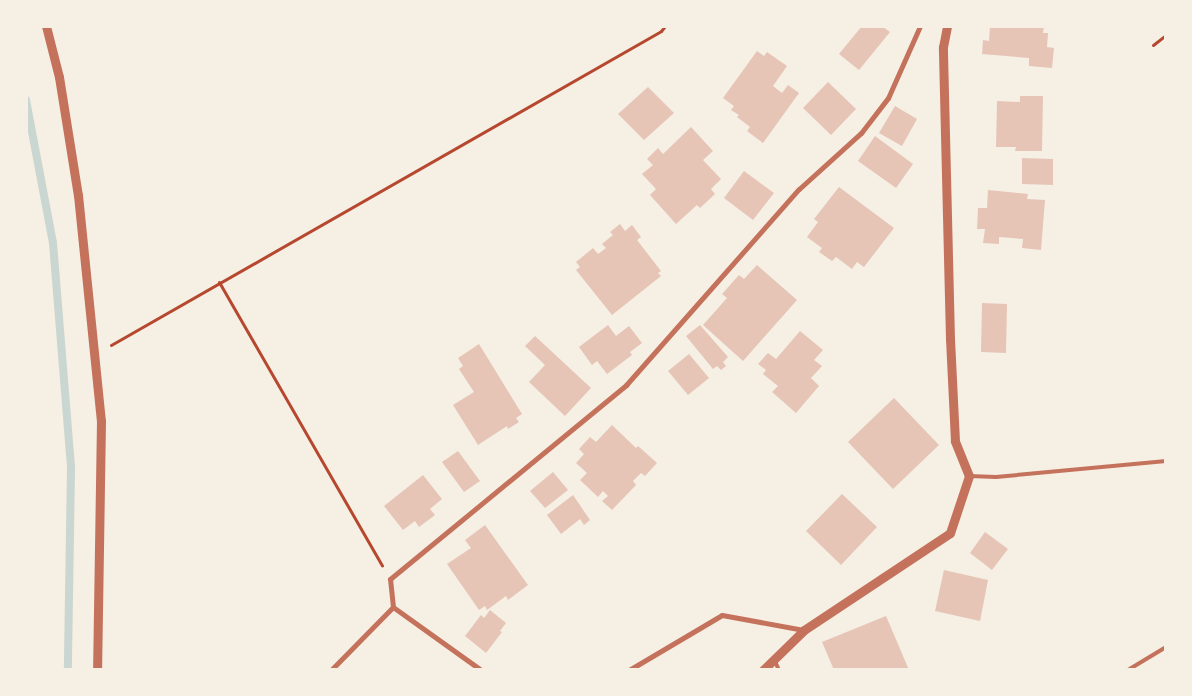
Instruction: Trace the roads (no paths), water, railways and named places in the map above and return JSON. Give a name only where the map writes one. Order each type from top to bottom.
[{"type":"street","points":[[46,26],[59,77],[78,195],[101,421],[97,670]]},
{"type":"street","points":[[481,670],[393,607],[390,579],[626,385],[798,189],[860,134],[888,98],[920,26]]},
{"type":"street","points":[[764,670],[804,630],[950,533],[969,476],[955,440],[950,339],[943,47],[947,26]]},
{"type":"street","points":[[332,670],[393,607]]},
{"type":"street","points":[[629,670],[672,642],[722,615],[804,630]]},
{"type":"lane","points":[[969,476],[996,477],[1166,461]]},
{"type":"lane","points":[[1128,670],[1166,646]]},
{"type":"lane","points":[[774,659],[779,670]]},
{"type":"waterway","points":[[26,100],[53,243],[71,468],[68,670]]}]
